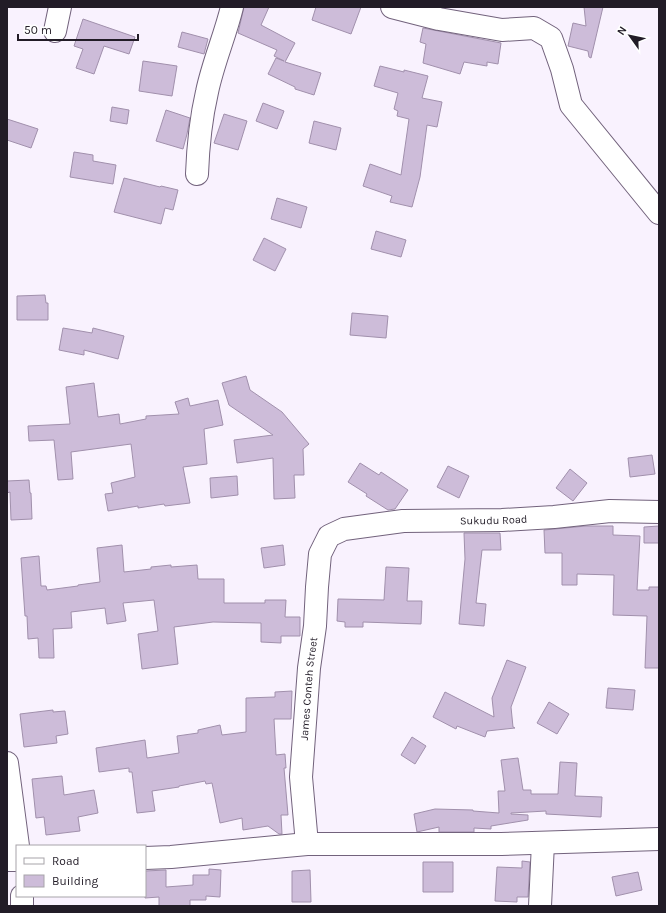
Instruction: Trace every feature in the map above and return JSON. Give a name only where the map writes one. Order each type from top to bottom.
[{"type":"street","points":[[55,31],[60,7]]},
{"type":"street","points":[[197,174],[198,154],[207,92],[232,7]]},
{"type":"street","points":[[392,7],[439,20],[502,30],[534,28],[551,38],[562,69],[571,105],[659,213]]},
{"type":"street","name":"Sukudu Road","points":[[329,536],[344,529],[402,521],[540,518],[610,511],[659,512]]},
{"type":"street","name":"James Conteh Street","points":[[307,844],[301,777],[309,668],[316,626],[320,554],[329,536]]},
{"type":"street","points":[[7,762],[18,845]]},
{"type":"street","points":[[146,858],[171,857],[307,844],[543,843],[659,839]]},
{"type":"street","points":[[540,906],[543,843]]},
{"type":"building","points":[[244,7],[269,7],[261,25],[295,43],[285,62],[321,73],[314,95],[295,89],[295,87],[268,74],[276,58],[284,61],[274,56],[277,50],[238,33]]},
{"type":"building","points":[[316,7],[361,7],[351,34],[312,20]]},
{"type":"building","points":[[584,7],[603,7],[591,58],[589,57],[588,51],[568,46],[573,23],[586,26]]},
{"type":"building","points":[[83,19],[135,37],[129,54],[104,46],[94,74],[76,68],[83,49],[74,46]]},
{"type":"building","points":[[423,28],[501,43],[498,64],[487,62],[487,66],[464,62],[460,74],[423,63],[426,44],[420,42]]},
{"type":"building","points":[[182,32],[208,39],[204,54],[178,47]]},
{"type":"building","points":[[143,61],[177,66],[172,96],[139,91]]},
{"type":"building","points":[[380,66],[428,76],[422,98],[442,102],[437,127],[427,125],[420,177],[412,207],[390,202],[392,196],[363,186],[370,164],[401,175],[409,119],[397,116],[398,111],[394,109],[398,93],[374,86]]},
{"type":"building","points":[[263,103],[284,111],[277,129],[256,121]]},
{"type":"building","points":[[112,107],[129,110],[127,124],[110,121]]},
{"type":"building","points":[[166,110],[190,118],[183,149],[156,141]]},
{"type":"building","points":[[224,114],[247,121],[238,150],[214,143]]},
{"type":"building","points":[[7,119],[38,129],[31,148],[7,140]]},
{"type":"building","points":[[314,121],[341,128],[336,150],[309,143]]},
{"type":"building","points":[[74,152],[93,155],[93,161],[116,165],[113,184],[70,177]]},
{"type":"building","points":[[124,178],[178,190],[173,210],[165,208],[161,224],[114,212]]},
{"type":"building","points":[[277,198],[307,207],[301,228],[271,219]]},
{"type":"building","points":[[376,231],[406,240],[401,257],[371,249]]},
{"type":"building","points":[[264,238],[286,249],[275,271],[253,260]]},
{"type":"building","points":[[45,295],[46,303],[48,303],[48,320],[17,320],[17,296]]},
{"type":"building","points":[[352,313],[388,316],[386,338],[350,335]]},
{"type":"building","points":[[63,328],[92,333],[93,328],[124,336],[118,359],[84,350],[84,355],[59,350]]},
{"type":"building","points":[[246,376],[250,390],[282,412],[309,444],[303,449],[304,475],[294,475],[295,498],[274,499],[273,458],[237,463],[234,440],[273,435],[229,405],[222,383]]},
{"type":"building","points":[[94,383],[98,417],[119,414],[120,424],[146,419],[146,416],[179,414],[175,402],[188,398],[190,406],[218,400],[223,425],[204,429],[207,464],[183,467],[190,503],[165,506],[164,504],[138,508],[138,506],[108,511],[105,494],[113,493],[111,483],[135,477],[131,444],[71,452],[73,479],[58,480],[54,440],[29,441],[28,426],[70,424],[66,387]]},
{"type":"building","points":[[652,455],[655,474],[630,477],[628,458]]},
{"type":"building","points":[[360,463],[379,475],[381,472],[408,490],[395,509],[388,510],[348,482]]},
{"type":"building","points":[[448,466],[469,476],[459,498],[437,487]]},
{"type":"building","points":[[570,469],[587,483],[573,501],[556,488]]},
{"type":"building","points":[[237,476],[238,495],[211,498],[210,478]]},
{"type":"building","points":[[29,480],[32,519],[11,520],[10,492],[7,493],[7,481]]},
{"type":"building","points":[[586,526],[613,526],[613,535],[640,536],[637,590],[649,590],[649,587],[659,587],[659,668],[645,668],[647,616],[613,615],[614,575],[577,574],[577,585],[562,585],[562,553],[545,553],[544,530]]},
{"type":"building","points":[[659,526],[659,543],[644,543],[644,527]]},
{"type":"building","points":[[464,533],[500,533],[501,550],[482,550],[476,603],[486,604],[484,626],[459,624],[465,559]]},
{"type":"building","points":[[122,545],[124,572],[171,565],[171,567],[197,565],[198,579],[224,579],[224,603],[265,603],[265,600],[286,600],[285,617],[300,617],[300,636],[281,636],[281,643],[261,642],[261,623],[213,622],[174,627],[178,664],[142,669],[138,634],[158,631],[154,600],[123,603],[126,621],[107,624],[105,608],[71,612],[72,628],[53,629],[54,658],[39,658],[38,638],[28,639],[21,558],[39,556],[41,586],[46,586],[47,590],[100,582],[97,548]]},
{"type":"building","points":[[283,545],[285,565],[264,568],[261,548]]},
{"type":"building","points":[[386,567],[409,568],[407,601],[422,601],[421,624],[363,622],[363,627],[345,627],[345,622],[337,621],[338,599],[384,600]]},
{"type":"building","points":[[507,660],[526,667],[511,707],[513,727],[515,728],[487,731],[485,737],[457,726],[456,729],[433,717],[445,692],[494,717],[492,698]]},
{"type":"building","points":[[608,688],[635,690],[633,710],[606,708]]},
{"type":"building","points":[[292,691],[291,719],[274,719],[276,755],[285,754],[286,768],[284,768],[288,815],[281,815],[282,834],[279,834],[268,826],[243,830],[242,818],[220,823],[212,783],[206,784],[205,781],[152,791],[155,811],[137,813],[132,772],[129,772],[129,768],[99,772],[96,748],[145,740],[147,758],[179,753],[177,736],[198,733],[198,730],[220,725],[222,735],[246,732],[246,698],[275,697],[275,692]]},
{"type":"building","points":[[549,702],[569,714],[557,734],[537,723]]},
{"type":"building","points":[[53,710],[53,712],[65,711],[68,734],[56,736],[57,743],[24,747],[20,714]]},
{"type":"building","points":[[412,737],[426,746],[415,764],[401,755]]},
{"type":"building","points":[[518,758],[523,790],[531,790],[531,794],[558,794],[560,762],[577,763],[575,796],[602,797],[601,817],[546,814],[546,811],[511,813],[528,815],[528,820],[491,826],[491,829],[474,828],[474,832],[439,832],[439,827],[417,832],[414,814],[435,809],[473,810],[499,813],[498,791],[505,791],[501,760]]},
{"type":"building","points":[[62,776],[64,795],[94,790],[98,813],[78,817],[80,831],[46,835],[44,817],[36,818],[32,779]]},
{"type":"building","points":[[522,861],[530,862],[528,897],[517,897],[517,902],[495,901],[497,867],[522,868]]},
{"type":"building","points":[[423,862],[453,862],[453,892],[423,892]]},
{"type":"building","points":[[209,869],[221,870],[220,897],[206,896],[206,900],[190,900],[190,906],[159,906],[159,897],[145,898],[146,871],[166,870],[166,887],[193,885],[193,875],[209,875]]},
{"type":"building","points":[[310,870],[311,902],[292,902],[292,871]]},
{"type":"building","points":[[638,872],[642,890],[616,896],[612,877]]}]
